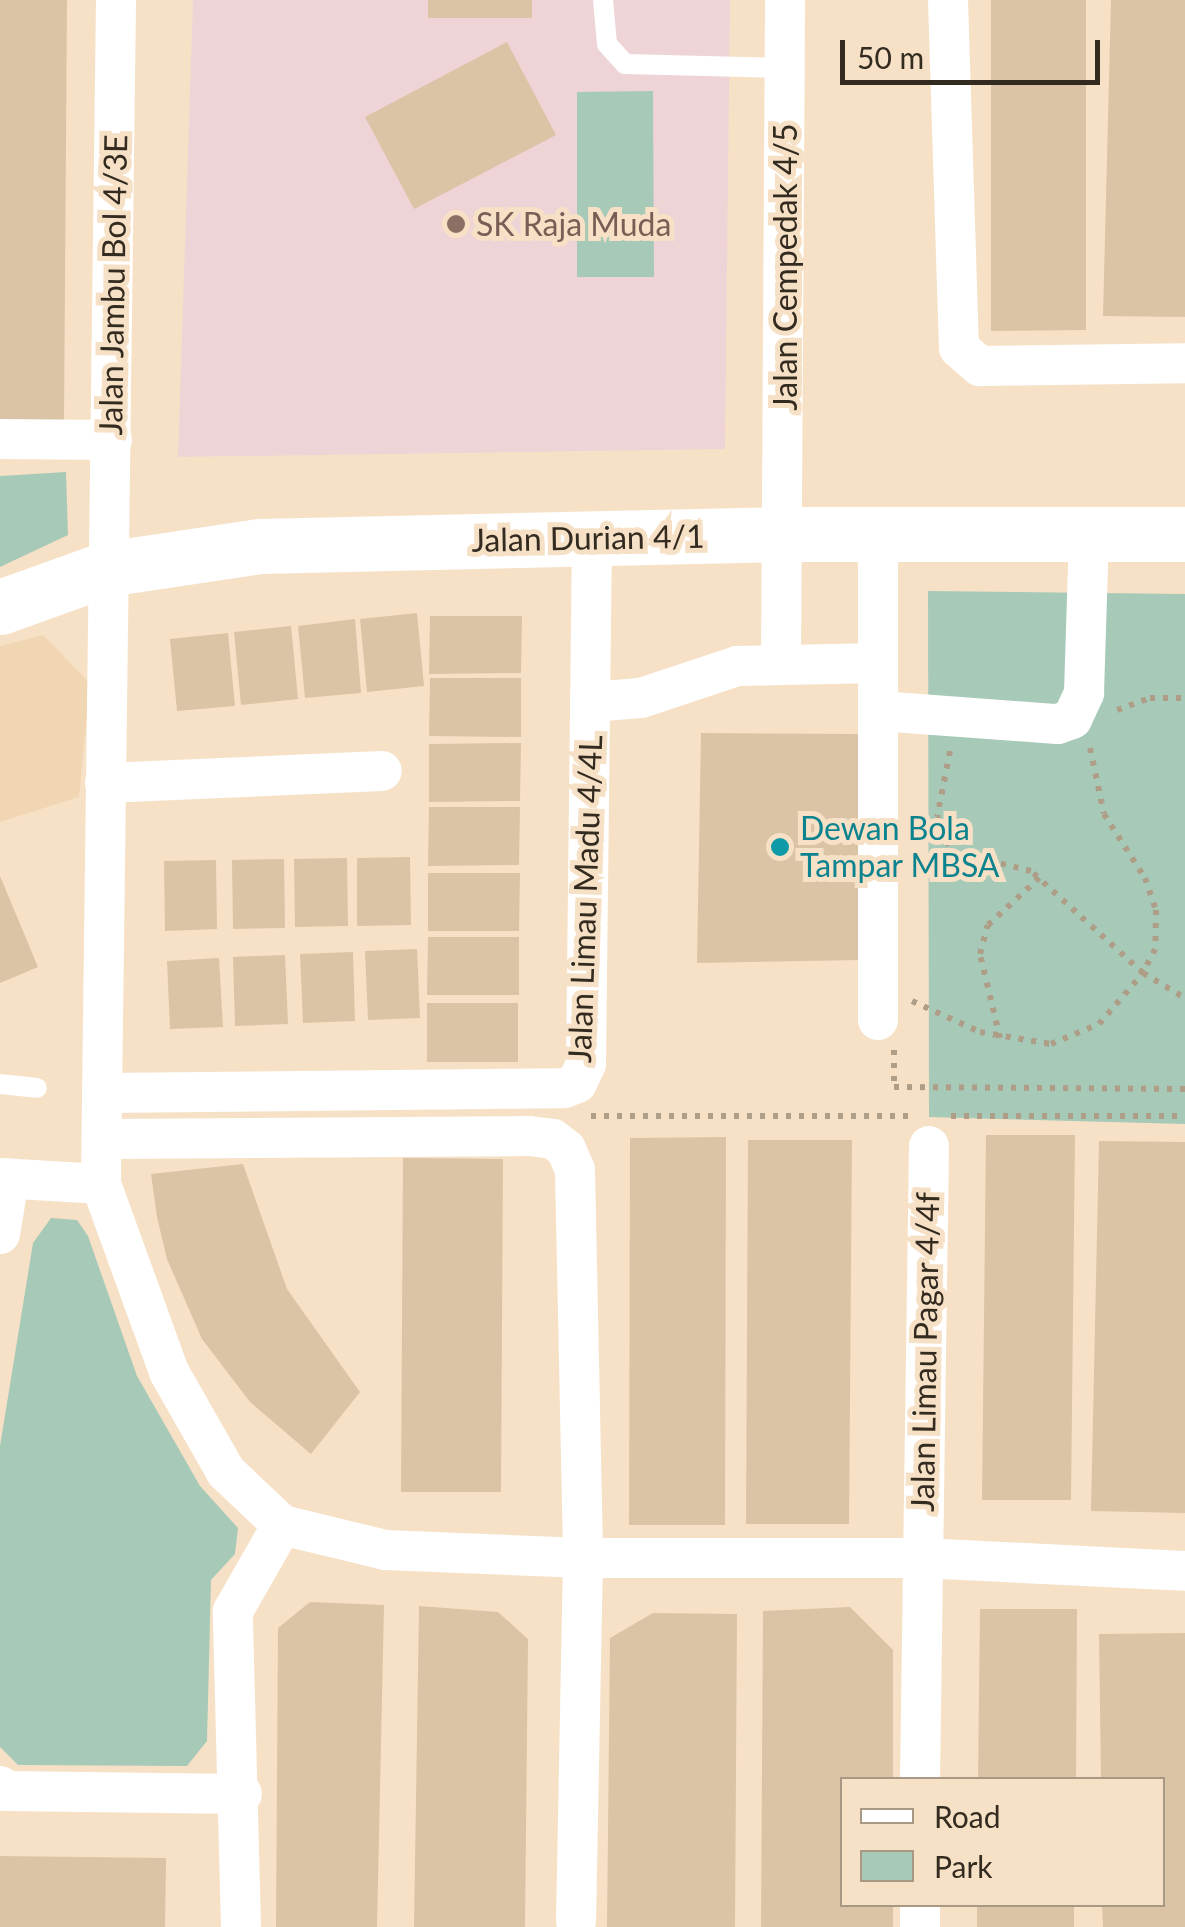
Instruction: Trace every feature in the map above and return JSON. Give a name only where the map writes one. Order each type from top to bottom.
[{"type":"street","name":"Jalan Jambu Bol 4/3E","points":[[101,1184],[116,0]]},
{"type":"street","name":"Jalan Cempedak 4/5","points":[[781,663],[785,0]]},
{"type":"street","points":[[948,0],[959,348],[967,360],[980,366],[1185,363]]},
{"type":"street","points":[[0,439],[112,440]]},
{"type":"street","name":"Jalan Durian 4/1","points":[[0,607],[106,569],[260,546],[784,534],[1185,534]]},
{"type":"street","points":[[878,534],[877,663],[892,1015]]},
{"type":"street","points":[[879,711],[1058,724],[1079,711],[1088,534]]},
{"type":"street","name":"Jalan Limau Madu 4/4L","points":[[102,1093],[577,1083],[586,1064],[592,538]]},
{"type":"street","points":[[590,702],[641,698],[737,666],[877,663]]},
{"type":"street","points":[[105,783],[382,771]]},
{"type":"street","points":[[102,1138],[528,1136],[554,1139],[566,1149],[575,1170],[583,1558],[576,1920]]},
{"type":"street","name":"Jalan Limau Pagar 4/4f","points":[[920,1777],[929,1146]]},
{"type":"street","points":[[0,1234],[4,1178],[101,1184],[169,1372],[226,1472],[282,1526],[385,1550],[583,1558],[921,1558],[1185,1570]]},
{"type":"street","points":[[241,1927],[242,1794],[233,1611],[282,1526]]},
{"type":"street","points":[[2,1792],[242,1794]]},
{"type":"lane","points":[[603,0],[607,44],[625,64],[785,68]]},
{"type":"lane","points":[[0,1084],[38,1088]]},
{"type":"path","points":[[1104,721],[1150,698],[1185,698]]},
{"type":"path","points":[[953,855],[937,818],[954,716]]},
{"type":"path","points":[[1092,738],[1088,756],[1104,814],[1145,878],[1156,910],[1155,949],[1143,973],[1099,1024],[1076,1038],[1051,1044],[1000,1038],[892,1015],[894,1087],[1185,1089]]},
{"type":"path","points":[[906,870],[953,855],[996,858],[1040,876],[1143,973],[1185,998]]},
{"type":"path","points":[[1000,1038],[980,954],[988,925],[1040,876]]},
{"type":"path","points":[[575,1116],[1185,1116]]},
{"type":"shaded area","name":"SK Raja Muda","points":[[193,0],[730,0],[725,449],[178,457]]},
{"type":"shaded area","points":[[43,635],[90,683],[79,797],[0,822],[0,646]]},
{"type":"green space","points":[[653,91],[654,277],[577,277],[577,92]]},
{"type":"green space","points":[[66,472],[68,535],[0,567],[0,476]]},
{"type":"green space","points":[[928,591],[1185,594],[1185,1124],[929,1117]]},
{"type":"green space","points":[[51,1218],[77,1220],[88,1236],[137,1376],[200,1486],[238,1528],[235,1554],[211,1580],[207,1741],[187,1766],[18,1765],[0,1747],[0,1446],[33,1243]]},
{"type":"building","points":[[0,0],[67,0],[64,423],[0,423]]},
{"type":"building","points":[[428,0],[532,0],[532,18],[428,18]]},
{"type":"building","points":[[991,0],[1086,0],[1086,330],[991,331]]},
{"type":"building","points":[[1111,0],[1185,0],[1185,317],[1103,316]]},
{"type":"building","points":[[507,42],[556,135],[414,209],[365,117]]},
{"type":"building","points":[[417,613],[424,686],[367,692],[360,619]]},
{"type":"building","points":[[430,616],[522,616],[521,673],[429,674]]},
{"type":"building","points":[[355,619],[361,693],[305,698],[298,626]]},
{"type":"building","points":[[291,626],[298,699],[241,705],[234,632]]},
{"type":"building","points":[[228,633],[235,706],[177,711],[170,639]]},
{"type":"building","points":[[430,678],[521,678],[521,737],[429,736]]},
{"type":"building","name":"Dewan Bola Tampar MBSA","points":[[701,733],[859,734],[863,960],[697,963]]},
{"type":"building","points":[[521,743],[520,801],[429,802],[429,744]]},
{"type":"building","points":[[429,807],[520,807],[519,865],[428,866]]},
{"type":"building","points":[[410,857],[411,925],[357,926],[357,858]]},
{"type":"building","points":[[347,858],[348,926],[295,927],[294,859]]},
{"type":"building","points":[[284,859],[285,928],[233,929],[232,860]]},
{"type":"building","points":[[216,860],[217,929],[165,931],[164,861]]},
{"type":"building","points":[[428,873],[520,873],[519,931],[428,931]]},
{"type":"building","points":[[0,876],[38,967],[0,983]]},
{"type":"building","points":[[428,937],[519,937],[519,995],[427,995]]},
{"type":"building","points":[[417,949],[420,1018],[368,1020],[365,951]]},
{"type":"building","points":[[353,952],[355,1021],[303,1023],[300,954]]},
{"type":"building","points":[[285,955],[288,1024],[235,1026],[233,957]]},
{"type":"building","points":[[219,958],[223,1027],[170,1029],[167,961]]},
{"type":"building","points":[[427,1003],[518,1003],[518,1062],[427,1062]]},
{"type":"building","points":[[986,1135],[1075,1135],[1071,1500],[982,1500]]},
{"type":"building","points":[[726,1137],[725,1525],[629,1525],[630,1138]]},
{"type":"building","points":[[748,1140],[852,1140],[849,1524],[746,1524]]},
{"type":"building","points":[[1099,1141],[1185,1142],[1185,1513],[1091,1511]]},
{"type":"building","points":[[403,1158],[503,1159],[501,1492],[401,1492]]},
{"type":"building","points":[[243,1164],[287,1289],[360,1392],[311,1454],[250,1402],[202,1339],[167,1259],[157,1217],[151,1174]]},
{"type":"building","points":[[310,1602],[384,1605],[377,1927],[276,1927],[278,1628]]},
{"type":"building","points":[[419,1606],[498,1612],[528,1639],[525,1927],[414,1927]]},
{"type":"building","points":[[850,1607],[893,1650],[893,1777],[840,1777],[840,1907],[893,1907],[893,1927],[761,1927],[763,1611]]},
{"type":"building","points":[[980,1609],[1077,1609],[1076,1777],[978,1777]]},
{"type":"building","points":[[653,1613],[737,1614],[735,1927],[607,1927],[610,1638]]},
{"type":"building","points":[[1185,1633],[1185,1927],[1103,1927],[1102,1907],[1165,1907],[1165,1777],[1101,1777],[1099,1634]]},
{"type":"building","points":[[0,1856],[166,1858],[165,1927],[0,1927]]},
{"type":"building","points":[[977,1907],[1074,1907],[1074,1927],[977,1927]]},
{"type":"place","name":"SK Raja Muda","points":[[456,224]]},
{"type":"place","name":"Dewan Bola Tampar MBSA","points":[[780,847]]}]
